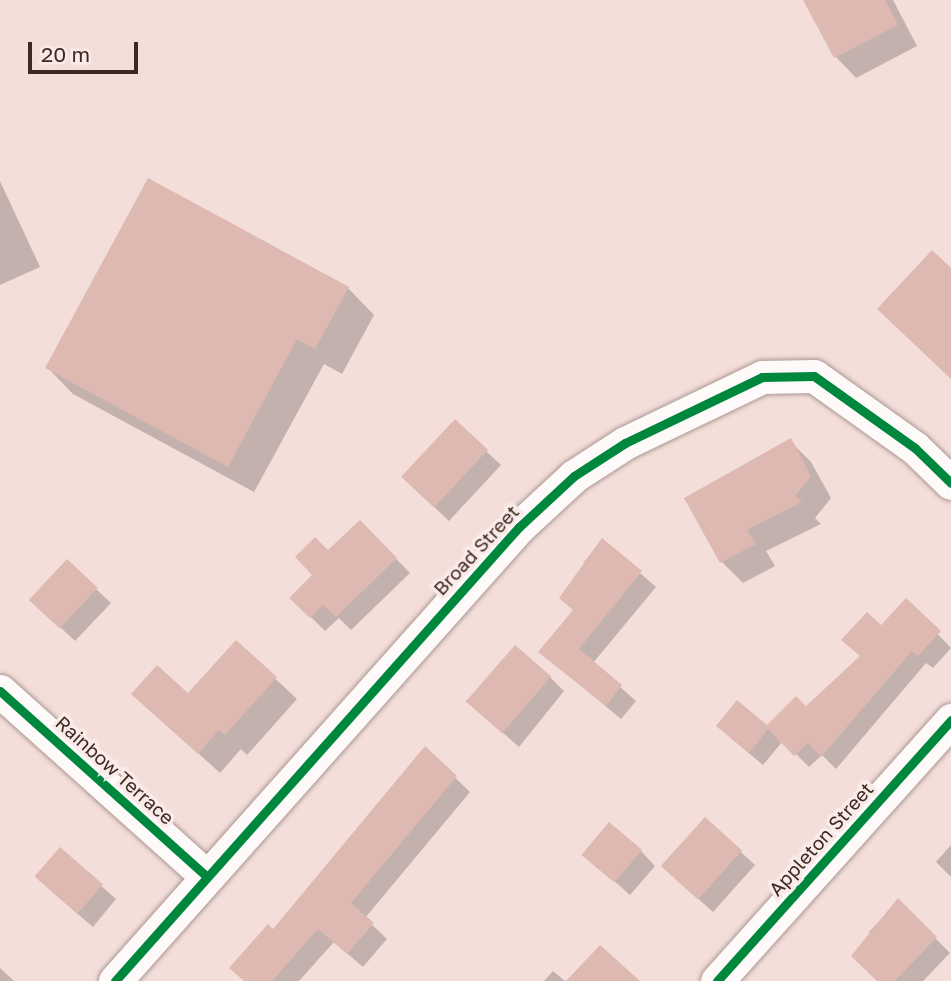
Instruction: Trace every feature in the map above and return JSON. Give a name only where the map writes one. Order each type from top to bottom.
[{"type":"street","name":"Broad Street","points":[[115,981],[519,527],[574,476],[700,402],[762,377],[814,376],[915,447],[951,483]]},
{"type":"street","name":"Rainbow Terrace","points":[[0,691],[206,876]]},
{"type":"street","name":"Appleton Street","points":[[717,981],[951,720]]},
{"type":"building","points":[[803,0],[885,0],[898,25],[834,58]]},
{"type":"building","points":[[148,178],[349,287],[315,349],[297,339],[228,467],[45,368]]},
{"type":"building","points":[[932,250],[951,268],[951,379],[877,309]]},
{"type":"building","points":[[455,419],[488,450],[434,507],[401,477]]},
{"type":"building","points":[[791,438],[811,476],[795,496],[802,502],[747,530],[756,544],[720,563],[684,498]]},
{"type":"building","points":[[360,520],[397,558],[336,617],[323,605],[310,618],[289,598],[312,575],[295,557],[315,537],[328,550]]},
{"type":"building","points":[[602,538],[642,571],[579,649],[622,685],[606,706],[538,652],[573,610],[559,598]]},
{"type":"building","points":[[67,559],[98,588],[60,629],[29,600]]},
{"type":"building","points":[[906,598],[941,631],[918,656],[912,651],[821,757],[808,743],[794,756],[768,729],[749,753],[716,726],[737,700],[767,725],[796,696],[806,706],[860,656],[841,640],[867,612],[881,625]]},
{"type":"building","points":[[236,640],[277,677],[225,735],[219,730],[198,754],[131,694],[157,665],[188,693]]},
{"type":"building","points":[[515,645],[551,676],[502,733],[466,702]]},
{"type":"building","points":[[425,746],[457,776],[351,903],[374,923],[347,954],[318,929],[272,981],[244,981],[229,968],[268,924],[273,929]]},
{"type":"building","points":[[705,817],[742,850],[698,900],[661,866]]},
{"type":"building","points":[[609,822],[642,850],[614,883],[581,855]]},
{"type":"building","points":[[60,847],[103,884],[77,914],[34,876]]},
{"type":"building","points":[[898,898],[937,937],[895,981],[877,981],[851,956]]},
{"type":"building","points":[[600,945],[640,981],[566,981]]},
{"type":"cycle path","points":[[115,981],[519,527],[574,476],[625,443],[762,377],[814,376],[915,448],[951,483]]},
{"type":"cycle path","points":[[0,691],[206,876]]},
{"type":"cycle path","points":[[717,981],[951,720]]}]
